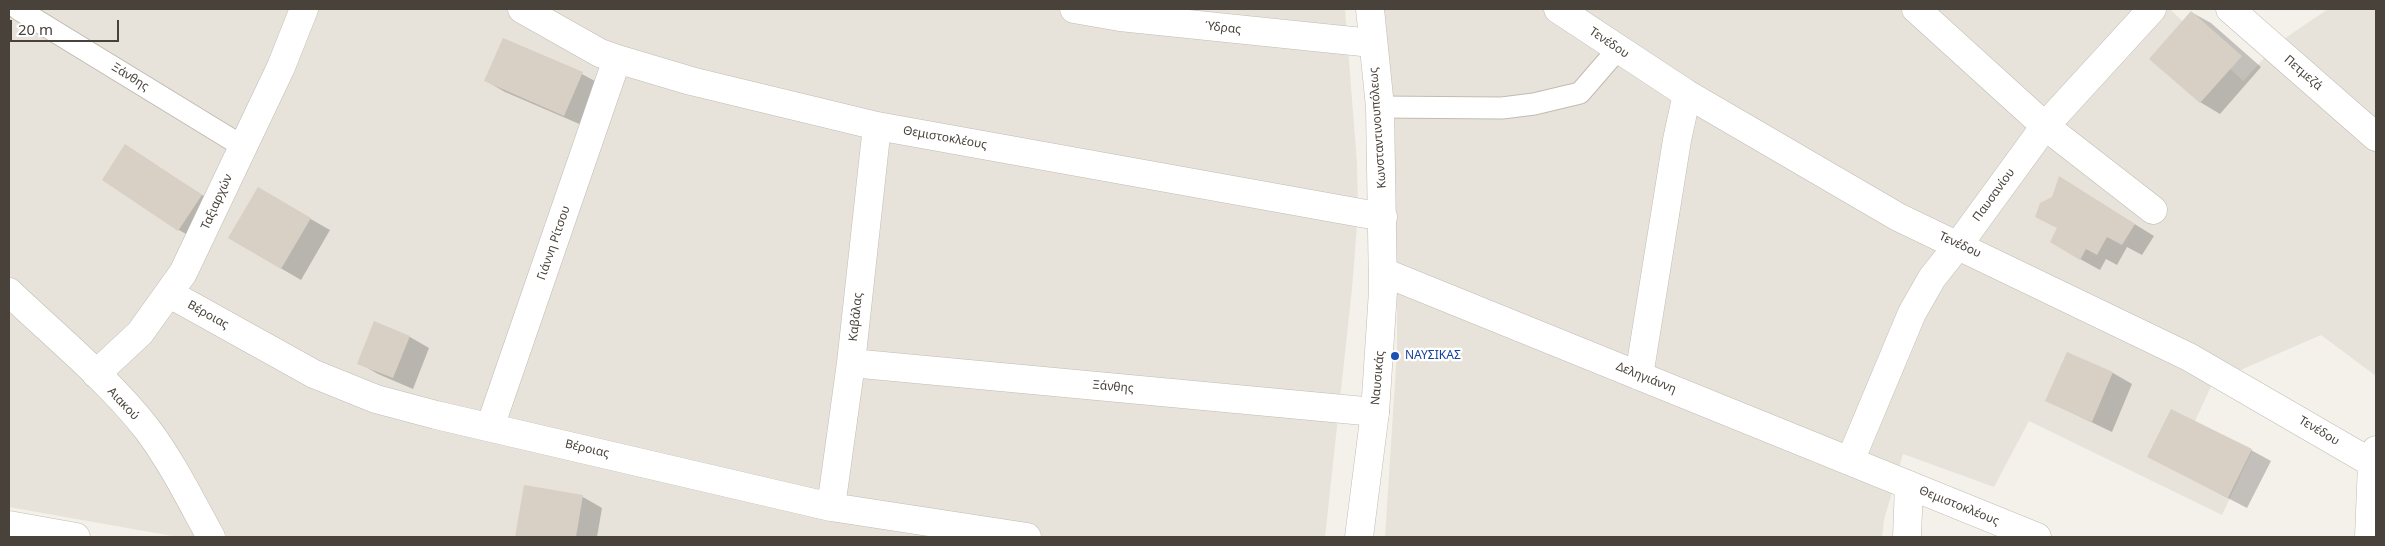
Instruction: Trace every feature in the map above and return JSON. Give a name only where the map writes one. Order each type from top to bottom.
[{"type":"street","name":"Ταξιαρχών","points":[[96,374],[140,333],[170,294],[198,244],[280,67],[304,9]]},
{"type":"street","name":"Θεμιστοκλέους","points":[[522,9],[600,53],[617,59],[691,81],[877,126],[1383,217]]},
{"type":"street","name":"Ύδρας","points":[[1074,9],[1120,16],[1372,44]]},
{"type":"street","name":"Κωνσταντινουπόλεως","points":[[1370,9],[1372,44],[1380,107],[1383,217]]},
{"type":"street","name":"Τενέδου","points":[[1558,9],[1686,94],[1898,217],[1959,244],[2189,357],[2374,456]]},
{"type":"street","points":[[1916,9],[2045,126],[2152,210]]},
{"type":"street","name":"Παυσανίου","points":[[1850,462],[1912,313],[1932,278],[2045,126],[2152,9]]},
{"type":"street","name":"Πετμεζά","points":[[2230,9],[2376,137]]},
{"type":"street","name":"Γιάννη Ρίτσου","points":[[490,428],[617,59]]},
{"type":"street","points":[[1639,376],[1686,94]]},
{"type":"street","name":"Καβάλας","points":[[832,507],[851,363],[877,126]]},
{"type":"street","name":"Ναυσικάς","points":[[1359,537],[1375,412],[1384,272],[1383,217]]},
{"type":"street","name":"Δεληγιάννη","points":[[1384,272],[1909,485]]},
{"type":"street","name":"Αιακού","points":[[9,292],[18,309],[96,374],[146,428],[167,459],[211,537]]},
{"type":"street","name":"Βέροιας","points":[[170,294],[314,374],[376,399],[490,428],[832,507],[1027,537]]},
{"type":"street","name":"Ξάνθης","points":[[851,363],[1375,412]]},
{"type":"street","points":[[2369,537],[2374,456]]},
{"type":"street","name":"Θεμιστοκλέους","points":[[1909,485],[2037,537]]},
{"type":"street","points":[[1908,537],[1909,485]]},
{"type":"street","points":[[9,525],[76,537]]},
{"type":"lane","name":"Ξάνθης","points":[[18,9],[242,146]]},
{"type":"lane","points":[[1380,107],[1502,108],[1534,104],[1580,93],[1618,49]]},
{"type":"shaded area","points":[[9,9],[1345,9],[1357,164],[1358,212],[1352,289],[1325,537],[178,537],[9,507]]},
{"type":"shaded area","points":[[1379,9],[2170,9],[2243,81],[2278,43],[2328,9],[2376,9],[2376,376],[2321,335],[2213,382],[2195,421],[2252,451],[2222,515],[2029,421],[1994,487],[1903,454],[1884,520],[1882,537],[1385,537],[1397,351],[1397,268]]},
{"type":"building","points":[[2191,11],[2242,56],[2200,103],[2149,59]]},
{"type":"building","points":[[503,38],[583,72],[564,116],[484,81]]},
{"type":"building","points":[[125,144],[202,195],[178,231],[102,180]]},
{"type":"building","points":[[2059,176],[2135,224],[2122,245],[2107,237],[2097,255],[2086,249],[2080,260],[2050,242],[2057,228],[2035,217],[2040,203],[2052,197]]},
{"type":"building","points":[[258,187],[311,218],[281,269],[228,238]]},
{"type":"building","points":[[374,321],[410,336],[393,378],[357,364]]},
{"type":"building","points":[[2067,352],[2113,372],[2092,422],[2045,401]]},
{"type":"building","points":[[2171,409],[2252,449],[2228,498],[2147,457]]},
{"type":"building","points":[[524,485],[583,495],[576,537],[515,537]]},
{"type":"place","name":"ΝΑΥΣΙΚΑΣ","points":[[1395,356]]}]
